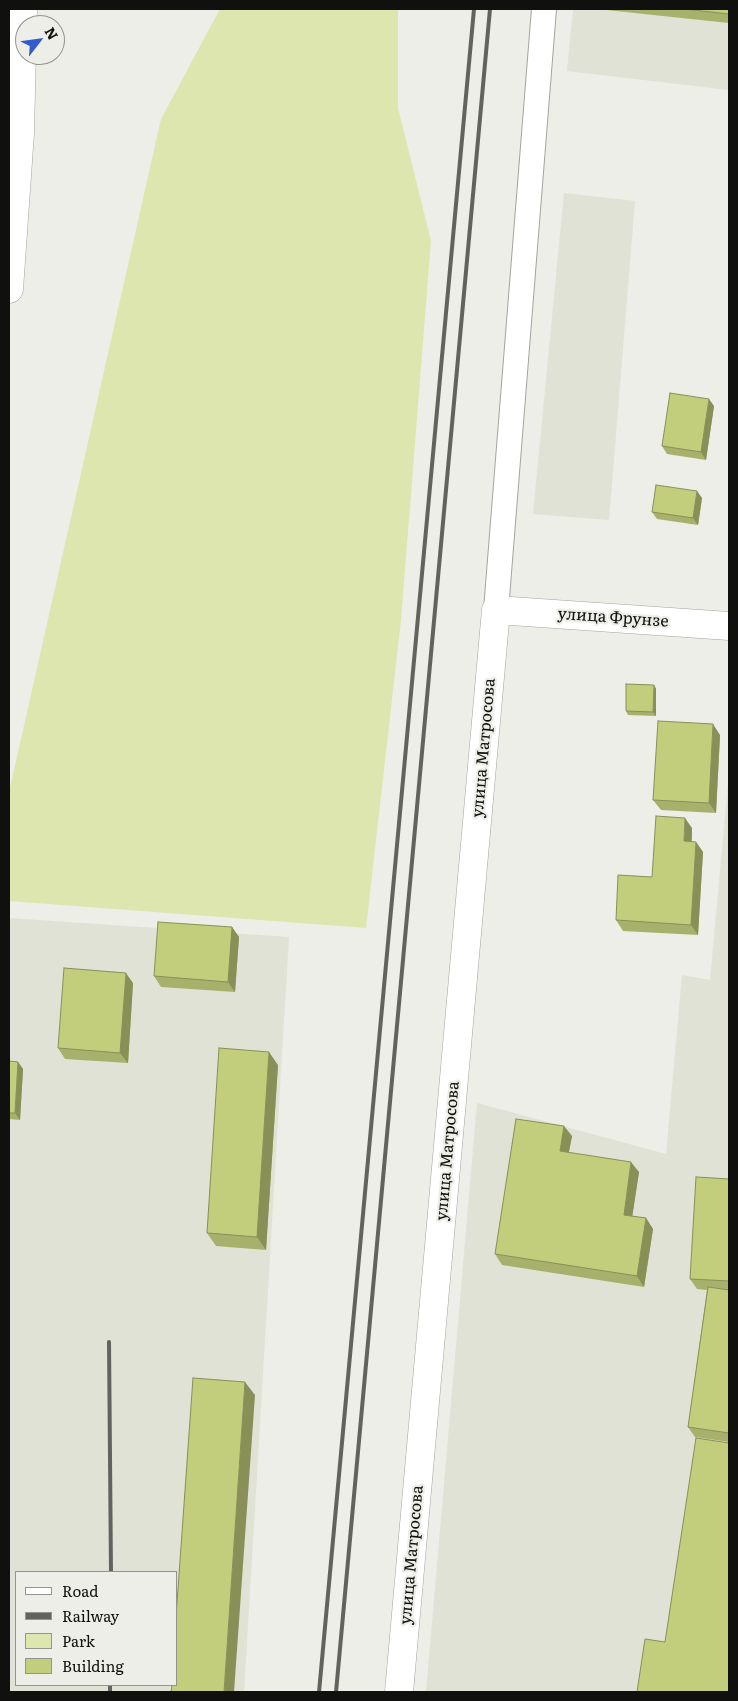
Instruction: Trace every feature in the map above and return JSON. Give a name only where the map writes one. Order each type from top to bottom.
[{"type":"street","points":[[9,289],[20,133],[23,9]]},
{"type":"street","points":[[496,610],[544,9]]},
{"type":"street","name":"улица Фрунзе","points":[[496,610],[729,626]]},
{"type":"street","name":"улица Матросова","points":[[399,1692],[496,610]]},
{"type":"shaded area","points":[[573,9],[729,9],[729,90],[567,71]]},
{"type":"shaded area","points":[[564,193],[635,201],[609,520],[533,514]]},
{"type":"shaded area","points":[[729,773],[729,1692],[426,1692],[477,1103],[666,1154],[682,975],[710,980]]},
{"type":"shaded area","points":[[9,918],[289,937],[244,1692],[9,1692]]},
{"type":"green space","points":[[220,9],[398,9],[398,108],[431,241],[401,620],[366,928],[9,901],[9,792],[161,119]]},
{"type":"building","points":[[685,9],[729,9],[729,14]]},
{"type":"building","points":[[670,393],[709,399],[701,452],[662,446]]},
{"type":"building","points":[[656,485],[697,491],[693,518],[652,512]]},
{"type":"building","points":[[626,684],[654,685],[653,712],[626,711]]},
{"type":"building","points":[[658,721],[713,724],[709,803],[653,800]]},
{"type":"building","points":[[656,816],[685,818],[684,841],[696,842],[691,925],[616,920],[618,875],[652,877]]},
{"type":"building","points":[[158,922],[232,927],[228,982],[154,976]]},
{"type":"building","points":[[64,968],[126,973],[120,1053],[58,1048]]},
{"type":"building","points":[[219,1048],[269,1052],[257,1237],[207,1233]]},
{"type":"building","points":[[9,1061],[18,1062],[15,1113],[9,1113]]},
{"type":"building","points":[[516,1119],[564,1126],[560,1151],[631,1162],[624,1215],[646,1218],[637,1276],[495,1254]]},
{"type":"building","points":[[696,1177],[729,1179],[729,1281],[690,1279]]},
{"type":"building","points":[[708,1287],[729,1290],[729,1433],[688,1427]]},
{"type":"building","points":[[193,1378],[245,1382],[224,1692],[171,1692],[172,1686],[178,1686],[178,1589]]},
{"type":"building","points":[[696,1438],[729,1443],[729,1692],[637,1692],[645,1639],[665,1642]]},
{"type":"railway","points":[[319,1692],[474,9]]},
{"type":"railway","points":[[336,1692],[490,9]]},
{"type":"railway","points":[[109,1342],[111,1571]]},
{"type":"railway","points":[[110,1686],[110,1692]]}]
